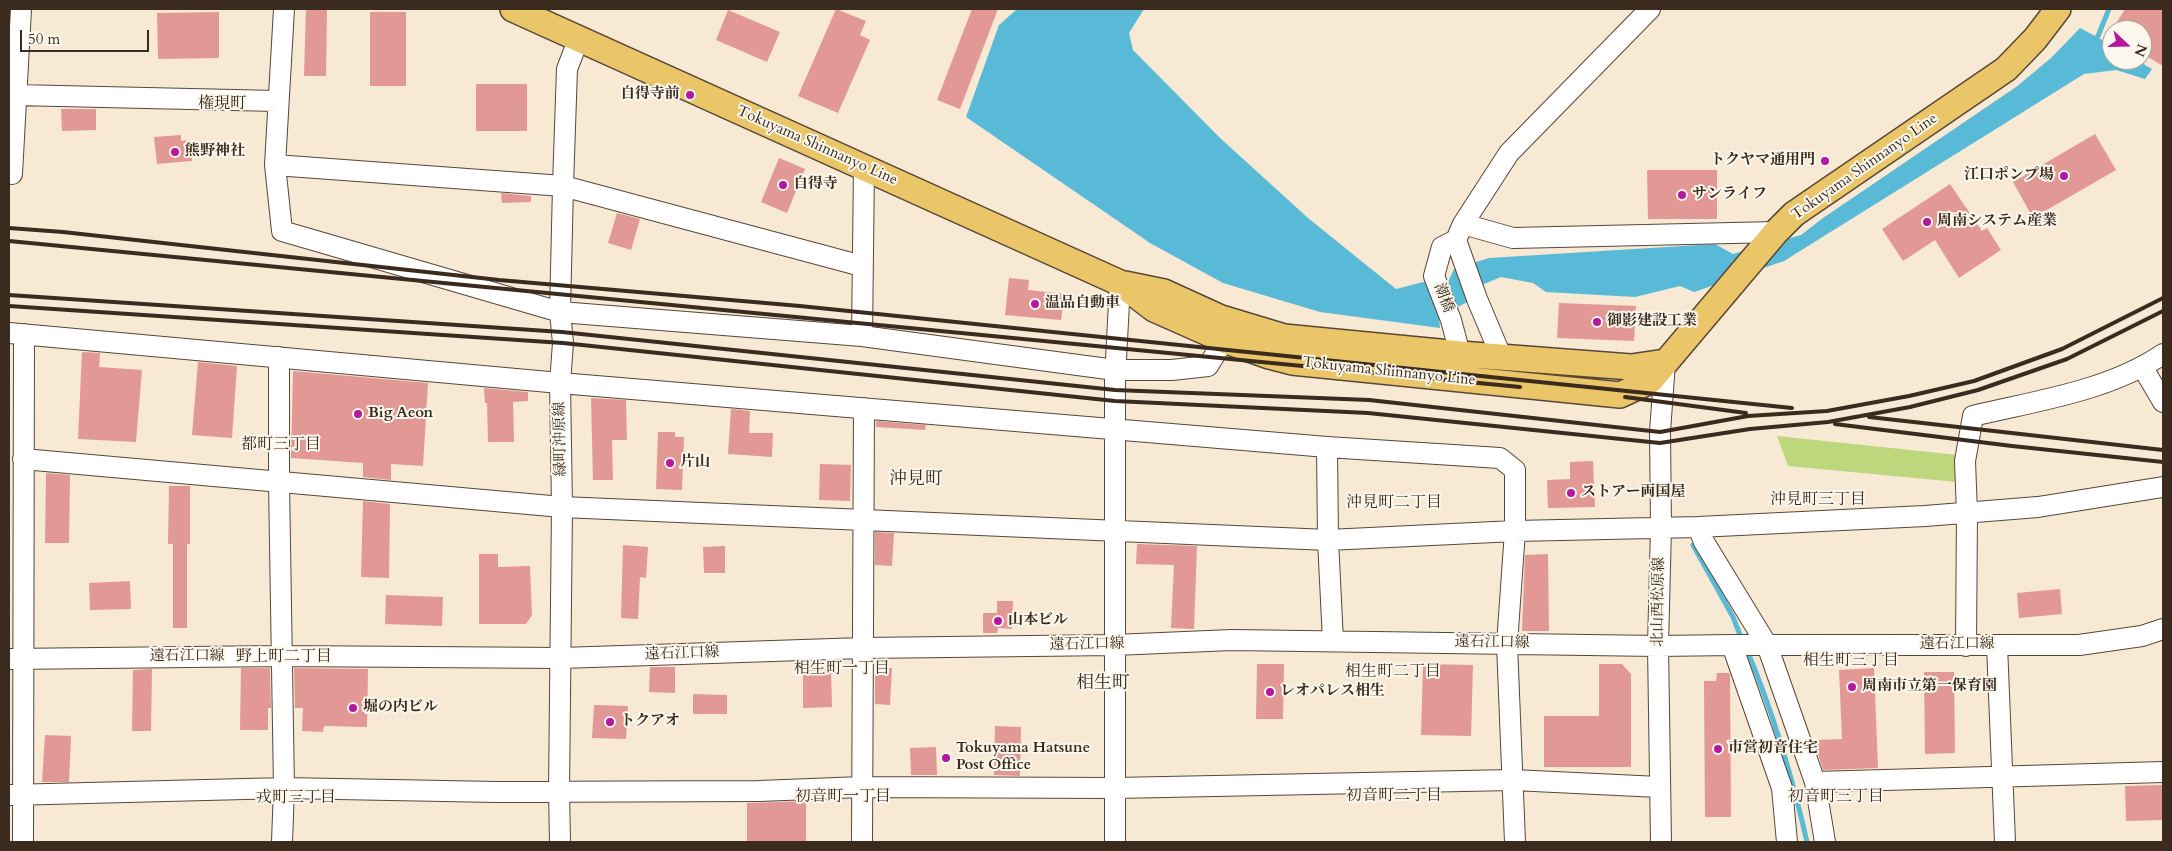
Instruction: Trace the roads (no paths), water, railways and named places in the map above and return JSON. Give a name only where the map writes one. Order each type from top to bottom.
[{"type":"main road","name":"Tokuyama Shinnanyo Line","points":[[513,9],[542,15],[580,38],[1120,283],[1164,292],[1221,318],[1284,337],[1460,354],[1631,367],[1664,362]]},
{"type":"main road","name":"Tokuyama Shinnanyo Line","points":[[1120,283],[1154,309],[1224,340],[1292,362],[1620,395],[1650,381],[1664,362],[1794,214],[2006,68],[2035,39],[2058,9]]},
{"type":"street","points":[[12,174],[21,9]]},
{"type":"street","points":[[284,9],[277,101],[275,164],[282,231],[560,312],[862,336],[1115,370],[1172,370],[1208,366],[1224,340]]},
{"type":"street","points":[[1641,12],[1509,153],[1460,232],[1513,238],[1773,236]]},
{"type":"street","name":"緑町沖原線","points":[[560,842],[562,507],[560,383],[563,343],[560,312],[563,186],[567,69],[580,38]]},
{"type":"street","points":[[16,95],[277,101]]},
{"type":"street","points":[[275,164],[563,186],[862,266]]},
{"type":"street","points":[[862,336],[864,167]]},
{"type":"street","name":"潮橋","points":[[1460,232],[1463,262],[1501,356]]},
{"type":"street","name":"潮橋","points":[[1460,232],[1442,247],[1434,276],[1451,320],[1460,354]]},
{"type":"street","points":[[1115,842],[1115,370],[1120,283]]},
{"type":"street","points":[[23,842],[16,795],[16,536],[23,459],[16,411],[17,333],[560,383],[1327,447],[1500,458],[1515,470],[1515,530],[1507,644],[1515,842]]},
{"type":"street","points":[[1966,646],[1967,513],[1965,461],[1973,416],[2100,384],[2143,368],[2163,354]]},
{"type":"street","points":[[279,357],[284,788],[282,842]]},
{"type":"street","name":"北山西松原線","points":[[1661,842],[1658,646],[1661,527],[1660,432],[1664,362]]},
{"type":"street","points":[[2143,368],[2163,402]]},
{"type":"street","points":[[862,842],[864,408]]},
{"type":"street","points":[[1327,447],[1328,540],[1333,640]]},
{"type":"street","points":[[23,459],[562,507],[1328,540],[1515,530],[1698,527],[1967,513],[2038,507],[2163,487]]},
{"type":"street","points":[[1698,527],[1704,542],[1762,645],[1815,782],[1825,842]]},
{"type":"street","name":"遠石江口線","points":[[17,658],[281,656],[561,658],[863,648],[1232,640],[1658,646],[2079,646],[2142,636],[2163,629]]},
{"type":"street","points":[[1732,645],[1782,788],[1787,842]]},
{"type":"street","points":[[1997,645],[2005,842]]},
{"type":"street","points":[[1815,782],[2163,772]]},
{"type":"street","points":[[16,795],[284,788],[497,792],[759,791],[862,787],[1115,788],[1513,780],[1659,787]]},
{"type":"water","points":[[1017,9],[1144,9],[1129,33],[1133,50],[1219,137],[1308,218],[1396,289],[1423,282],[1448,282],[1454,269],[1489,258],[1715,244],[1733,254],[1801,235],[1823,218],[2016,87],[2051,58],[2080,28],[2102,40],[2102,70],[2116,70],[2084,74],[1784,261],[1694,292],[1680,286],[1635,297],[1546,292],[1533,283],[1501,277],[1484,284],[1471,300],[1439,317],[1440,328],[1320,312],[1223,283],[1150,243],[966,117],[999,25]]},
{"type":"water","points":[[2116,70],[2151,70],[2145,79]]},
{"type":"waterway","points":[[2095,40],[2109,9]]},
{"type":"waterway","points":[[1693,545],[1733,617],[1742,640]]},
{"type":"waterway","points":[[1747,650],[1781,744],[1807,842]]},
{"type":"railway","points":[[9,228],[63,232],[499,280],[800,306],[1792,408]]},
{"type":"railway","points":[[9,241],[1520,387]]},
{"type":"railway","points":[[9,295],[562,332],[1115,390],[1369,400],[1660,432],[1748,416],[1827,411],[1909,396],[1974,381],[2062,349],[2163,298]]},
{"type":"railway","points":[[9,306],[563,343],[1115,401],[1368,413],[1660,443],[1750,429],[1828,422],[1910,407],[1978,390],[2067,359],[2163,311]]},
{"type":"railway","points":[[1625,397],[1746,413]]},
{"type":"railway","points":[[1869,417],[2163,450]]},
{"type":"railway","points":[[1835,424],[2163,462]]},
{"type":"place","name":"自得寺前","points":[[690,95]]},
{"type":"place","name":"熊野神社","points":[[175,152]]},
{"type":"place","name":"トクヤマ通用門","points":[[1825,161]]},
{"type":"place","name":"江口ポンプ場","points":[[2064,176]]},
{"type":"place","name":"自得寺","points":[[783,185]]},
{"type":"place","name":"サンライフ","points":[[1682,195]]},
{"type":"place","name":"周南システム産業","points":[[1927,222]]},
{"type":"place","name":"温品自動車","points":[[1035,304]]},
{"type":"place","name":"御影建設工業","points":[[1597,322]]},
{"type":"place","name":"Big Aeon","points":[[358,414]]},
{"type":"place","name":"片山","points":[[670,463]]},
{"type":"place","name":"ストアー両国屋","points":[[1571,493]]},
{"type":"place","name":"山本ビル","points":[[998,621]]},
{"type":"place","name":"周南市立第一保育園","points":[[1852,687]]},
{"type":"place","name":"レオパレス相生","points":[[1270,692]]},
{"type":"place","name":"堀の内ビル","points":[[353,708]]},
{"type":"place","name":"トクアオ","points":[[610,722]]},
{"type":"place","name":"市営初音住宅","points":[[1718,749]]},
{"type":"place","name":"Tokuyama Hatsune Post Office","points":[[946,758]]},
{"type":"district","name":"権現町","points":[[222,104]]},
{"type":"district","name":"都町三丁目","points":[[281,445]]},
{"type":"district","name":"沖見町","points":[[916,480]]},
{"type":"district","name":"沖見町三丁目","points":[[1818,500]]},
{"type":"district","name":"沖見町二丁目","points":[[1394,503]]},
{"type":"district","name":"野上町二丁目","points":[[284,657]]},
{"type":"district","name":"相生町三丁目","points":[[1851,661]]},
{"type":"district","name":"相生町一丁目","points":[[842,669]]},
{"type":"district","name":"相生町二丁目","points":[[1393,672]]},
{"type":"district","name":"相生町","points":[[1103,684]]},
{"type":"district","name":"初音町二丁目","points":[[1394,796]]},
{"type":"district","name":"初音町一丁目","points":[[843,797]]},
{"type":"district","name":"初音町三丁目","points":[[1836,797]]},
{"type":"district","name":"戎町三丁目","points":[[296,798]]}]
